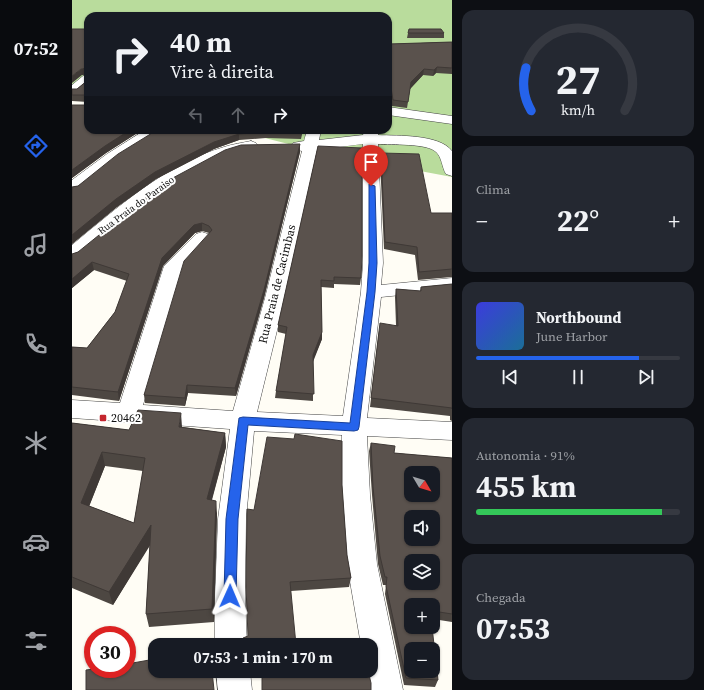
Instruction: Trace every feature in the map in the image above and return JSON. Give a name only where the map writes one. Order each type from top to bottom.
[{"type":"street","points":[[72,91],[84,82]]},
{"type":"street","points":[[392,112],[452,120]]},
{"type":"street","points":[[72,188],[110,159],[149,134]]},
{"type":"street","points":[[371,135],[373,263],[371,292],[354,427],[356,496],[362,564],[386,690]]},
{"type":"street","name":"Rua Praia do Paraiso","points":[[72,255],[124,212],[163,183],[220,153],[239,147],[273,145],[312,138],[371,135],[421,142],[440,147],[445,152],[452,171]]},
{"type":"street","name":"Rua Praia de Cacimbas","points":[[231,638],[230,596],[232,519],[243,421],[275,298],[312,138]]},
{"type":"street","points":[[129,413],[174,266],[202,238]]},
{"type":"street","points":[[371,292],[452,284]]},
{"type":"street","points":[[72,409],[243,421],[452,431]]},
{"type":"green space","points":[[72,0],[452,0],[452,177],[324,153],[249,134],[392,134],[392,12],[84,12],[84,92],[72,89]]},
{"type":"building","points":[[72,29],[84,29],[84,69],[81,69],[72,76]]},
{"type":"building","points":[[409,29],[441,29],[444,33],[408,33]]},
{"type":"building","points":[[452,42],[452,68],[437,67],[434,70],[424,69],[411,82],[408,102],[393,100],[392,44]]},
{"type":"building","points":[[84,83],[84,95],[72,95],[72,89],[77,89]]},
{"type":"building","points":[[72,105],[84,105],[84,134],[124,134],[72,170]]},
{"type":"building","points":[[150,134],[239,134],[214,142],[155,172],[116,199],[72,235],[72,187],[78,186],[118,154]]},
{"type":"building","points":[[300,144],[264,290],[235,388],[187,385],[185,398],[144,395],[184,261],[212,230],[209,226],[202,223],[194,225],[162,258],[118,392],[72,387],[72,347],[87,348],[115,312],[129,274],[92,262],[72,279],[72,254],[78,252],[169,180],[225,150],[241,145]]},
{"type":"building","points":[[318,146],[362,148],[361,278],[334,277],[334,281],[321,280],[322,332],[313,355],[314,394],[276,391],[287,327],[278,325]]},
{"type":"building","points":[[381,153],[419,154],[431,213],[452,213],[452,269],[419,272],[417,247],[385,242]]},
{"type":"building","points":[[452,284],[452,408],[371,398],[380,323],[398,326],[396,289],[421,291],[421,287]]},
{"type":"building","points":[[138,410],[181,413],[179,427],[225,433],[207,499],[216,501],[212,609],[146,614],[151,525],[109,592],[72,577],[72,423],[129,430]],"holes":[[[102,452],[145,458],[134,523],[81,503]]]},
{"type":"building","points":[[295,434],[342,441],[342,485],[347,555],[351,578],[290,582],[295,638],[243,638],[248,636],[246,587],[247,509],[254,510],[267,437],[294,439]]},
{"type":"building","points":[[371,443],[395,446],[394,453],[452,458],[452,614],[440,612],[440,598],[404,598],[404,634],[433,634],[434,642],[404,642],[404,669],[386,586],[387,577],[385,577],[380,556],[373,487]]},
{"type":"building","points":[[148,660],[148,678],[213,678],[214,690],[86,690],[86,678],[136,678],[136,662]]},
{"type":"building","points":[[262,678],[370,678],[371,683],[371,690],[262,690]]},
{"type":"building","points":[[406,678],[438,678],[438,680]]},
{"type":"place","name":"20462","points":[[103,418]]},
{"type":"route","points":[[230,596],[232,519],[243,421],[354,427],[371,292],[373,263],[371,186]]}]
